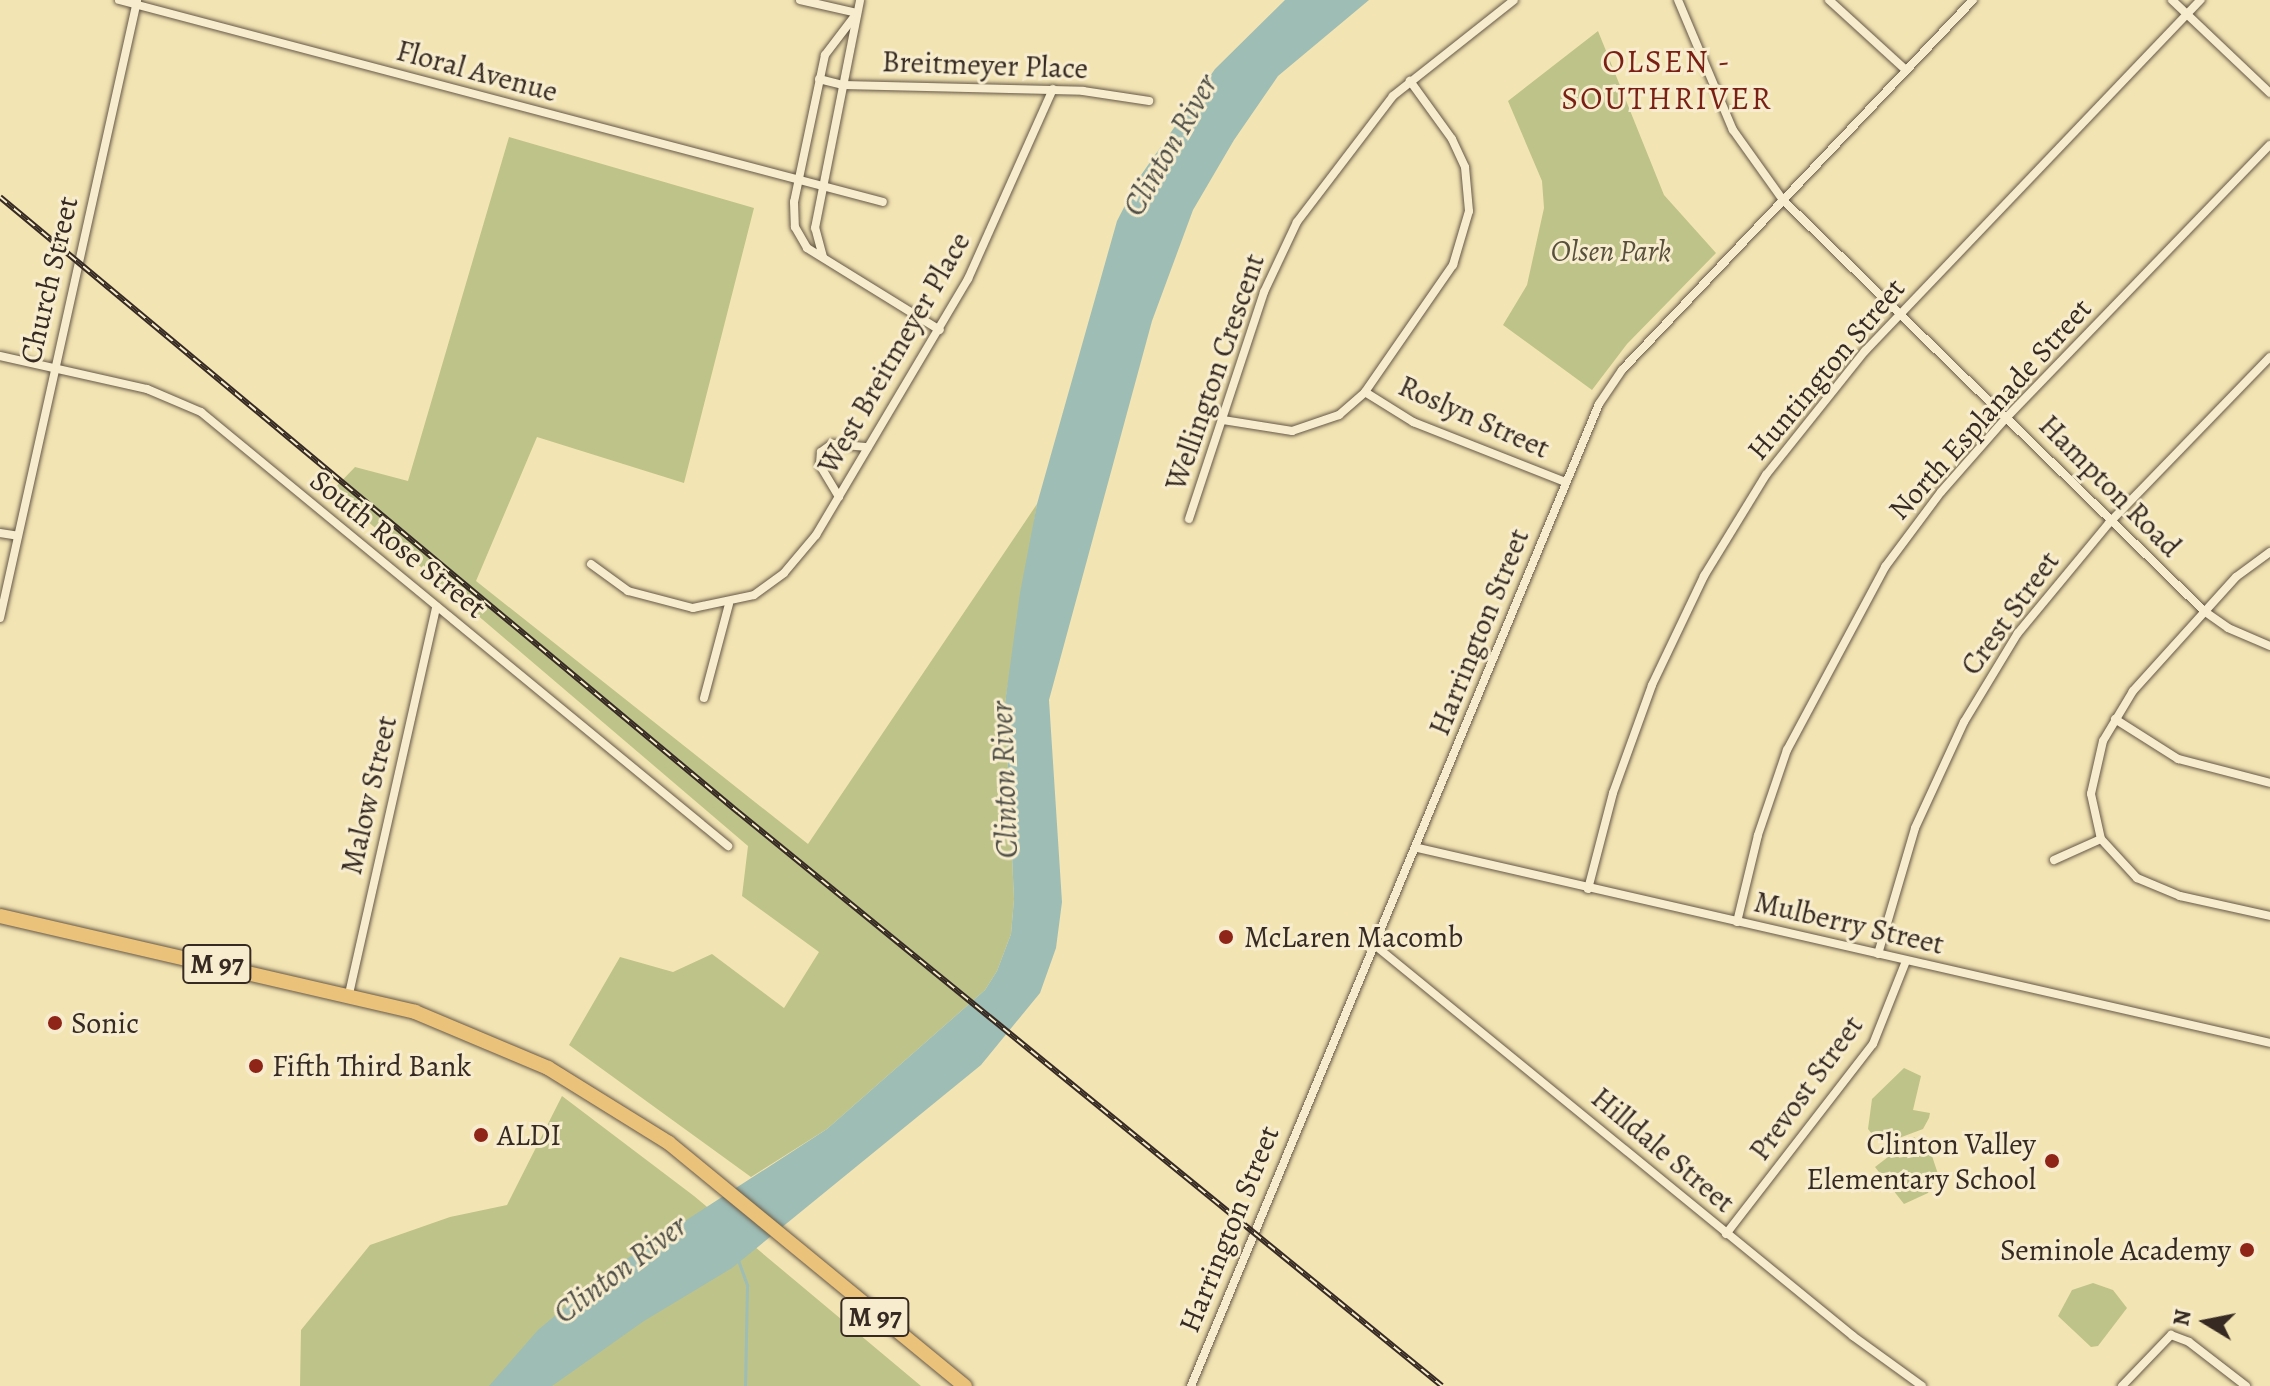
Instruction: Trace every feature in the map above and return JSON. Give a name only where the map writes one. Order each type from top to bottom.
[{"type":"main road","name":"M 97","points":[[0,916],[349,994],[458,1028],[548,1068],[647,1128],[717,1181],[788,1244],[965,1386]]},
{"type":"street","name":"Floral Avenue","points":[[119,0],[136,2],[822,189],[883,202]]},
{"type":"street","points":[[800,0],[857,13]]},
{"type":"street","points":[[824,258],[815,234],[860,0]]},
{"type":"street","name":"Wellington Crescent","points":[[1189,519],[1264,292],[1297,222],[1376,114],[1410,81],[1514,0]]},
{"type":"street","name":"Hampton Road","points":[[1678,0],[1733,130],[1783,200],[2007,417],[2109,523],[2204,611],[2228,628],[2270,646]]},
{"type":"street","points":[[1829,0],[1906,70]]},
{"type":"street","name":"Harrington Street","points":[[1191,1386],[1377,947],[1599,404],[1622,370],[1973,0]]},
{"type":"street","points":[[2172,0],[2270,93]]},
{"type":"street","name":"Huntington Street","points":[[1588,889],[1631,740],[1704,576],[1802,427],[1900,315],[2201,0]]},
{"type":"street","name":"Church Street","points":[[0,618],[136,2]]},
{"type":"street","points":[[857,13],[833,41],[819,79],[798,182],[797,232],[807,248],[940,330]]},
{"type":"street","name":"Breitmeyer Place","points":[[819,79],[843,85],[1053,89],[1149,101]]},
{"type":"street","points":[[1223,420],[1281,431],[1313,427],[1339,415],[1365,392],[1453,265],[1467,225],[1468,187],[1460,153],[1410,81]]},
{"type":"street","name":"West Breitmeyer Place","points":[[591,564],[609,582],[659,602],[693,608],[729,604],[762,590],[784,573],[839,497],[940,330],[992,230],[1053,89]]},
{"type":"street","name":"North Esplanade Street","points":[[1737,922],[1778,772],[1828,666],[1912,530],[2007,417],[2270,145]]},
{"type":"street","name":"South Rose Street","points":[[0,356],[54,367],[189,405],[728,846]]},
{"type":"street","name":"Crest Street","points":[[1878,954],[1915,828],[1964,722],[2018,633],[2109,523],[2270,357]]},
{"type":"street","name":"Roslyn Street","points":[[1365,392],[1413,422],[1565,482]]},
{"type":"street","points":[[839,497],[820,465],[821,452],[832,444],[868,447]]},
{"type":"street","points":[[0,533],[18,536]]},
{"type":"street","points":[[2270,552],[2236,577],[2143,678],[2115,719],[2091,785],[2101,839],[2125,869],[2155,888],[2270,916]]},
{"type":"street","points":[[704,698],[729,604]]},
{"type":"street","name":"Malow Street","points":[[349,994],[436,607]]},
{"type":"street","points":[[2115,719],[2178,759],[2270,783]]},
{"type":"street","points":[[2054,860],[2101,839]]},
{"type":"street","name":"Mulberry Street","points":[[1418,848],[2270,1043]]},
{"type":"street","name":"Hilldale Street","points":[[1377,947],[1726,1234],[1922,1386]]},
{"type":"street","name":"Prevost Street","points":[[1726,1234],[1873,1044],[1906,961]]},
{"type":"street","points":[[2122,1386],[2171,1335],[2189,1342],[2246,1386]]},
{"type":"green space","name":"Olsen Park","points":[[1598,31],[1664,195],[1716,253],[1627,344],[1592,390],[1503,325],[1527,285],[1544,208],[1542,181],[1508,101]]},
{"type":"green space","points":[[509,137],[754,208],[684,483],[537,437],[476,581],[808,844],[1037,504],[1005,703],[1014,899],[1011,934],[997,971],[985,990],[827,1129],[751,1177],[569,1045],[620,957],[673,972],[712,954],[784,1008],[819,952],[742,896],[748,846],[332,491],[355,467],[408,481]]},
{"type":"green space","points":[[1904,1068],[1921,1076],[1913,1110],[1930,1113],[1929,1118],[1923,1129],[1891,1141],[1876,1139],[1868,1129],[1872,1099]]},
{"type":"green space","points":[[562,1096],[694,1196],[921,1386],[300,1386],[301,1330],[370,1245],[450,1217],[507,1205]]},
{"type":"green space","points":[[1914,1137],[1930,1150],[1938,1174],[1928,1193],[1904,1204],[1875,1167]]},
{"type":"green space","points":[[2093,1283],[2113,1290],[2127,1308],[2098,1346],[2091,1347],[2058,1316],[2072,1290]]},
{"type":"water","name":"Clinton River","points":[[1285,0],[1369,0],[1278,76],[1234,140],[1193,210],[1152,321],[1049,700],[1062,902],[1056,948],[1040,993],[981,1065],[732,1268],[644,1321],[552,1386],[489,1386],[538,1330],[611,1269],[827,1129],[985,990],[997,971],[1011,934],[1014,899],[1005,703],[1020,593],[1037,504],[1117,221],[1139,178],[1215,69]]},
{"type":"waterway","points":[[738,1260],[747,1285],[745,1386]]},
{"type":"railway","points":[[0,197],[738,812],[1442,1386]]},
{"type":"place","name":"McLaren Macomb","points":[[1226,937]]},
{"type":"place","name":"Sonic","points":[[55,1023]]},
{"type":"place","name":"Fifth Third Bank","points":[[256,1066]]},
{"type":"place","name":"ALDI","points":[[481,1135]]},
{"type":"place","name":"Clinton Valley Elementary School","points":[[2052,1161]]},
{"type":"place","name":"Seminole Academy","points":[[2247,1250]]},
{"type":"district","name":"OLSEN - SOUTHRIVER","points":[[1667,80]]}]
